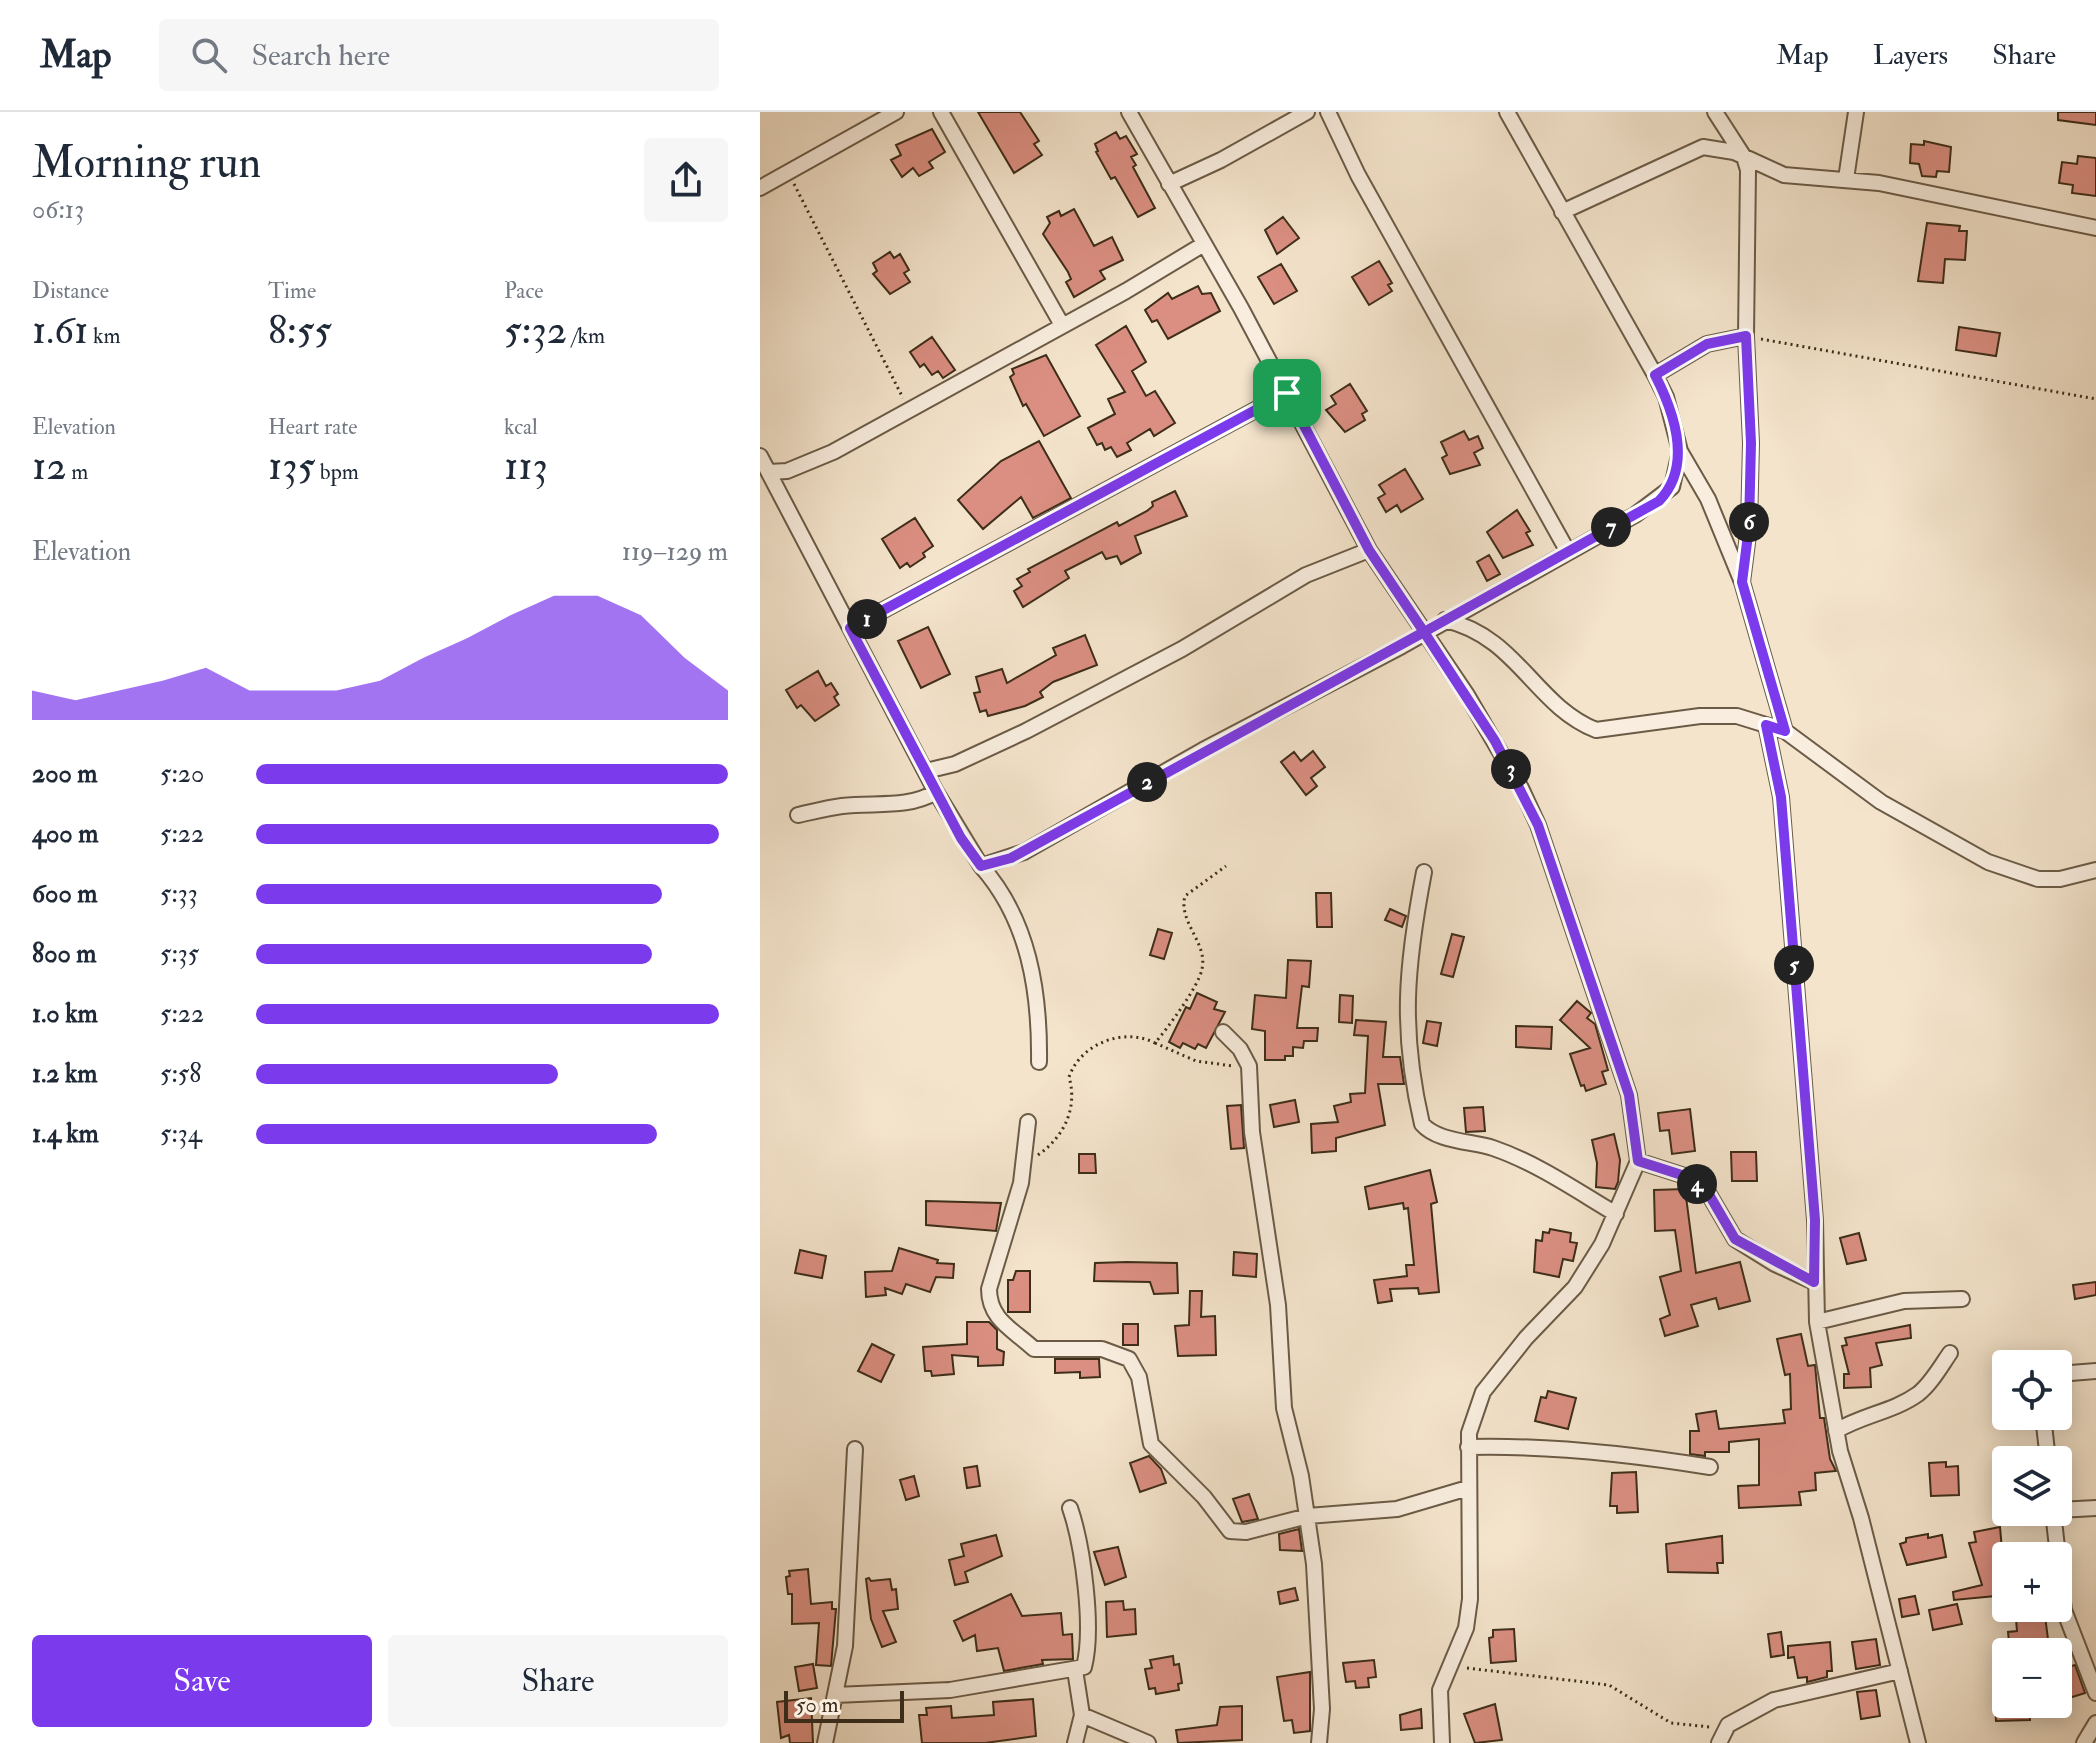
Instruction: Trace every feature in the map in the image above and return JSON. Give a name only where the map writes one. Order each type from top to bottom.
[{"type":"street","points":[[760,188],[896,112]]},
{"type":"street","points":[[941,112],[1062,325]]},
{"type":"street","points":[[1129,112],[1287,393],[1369,550],[1495,741],[1538,825],[1629,1095],[1638,1161],[1616,1214],[1575,1287],[1526,1338],[1483,1392],[1469,1433],[1470,1599],[1466,1628],[1447,1667],[1440,1690],[1442,1743]]},
{"type":"street","points":[[1169,184],[1221,160],[1307,112]]},
{"type":"street","points":[[1328,112],[1358,175],[1568,552]]},
{"type":"street","points":[[1507,112],[1666,397],[1680,451],[1708,499],[1742,582],[1785,731]]},
{"type":"street","points":[[1715,112],[1744,157],[1748,170],[1746,336],[1751,443],[1749,527],[1742,582]]},
{"type":"street","points":[[1846,179],[1856,112]]},
{"type":"street","points":[[1562,212],[1703,147],[1723,127]]},
{"type":"street","points":[[1703,147],[1744,157],[1784,175],[1879,183],[2096,228]]},
{"type":"street","points":[[769,472],[787,471],[833,452],[1140,284],[1204,244]]},
{"type":"street","points":[[1655,375],[1707,344],[1746,336]]},
{"type":"street","points":[[850,628],[1287,393]]},
{"type":"street","points":[[981,866],[1024,852],[1203,750],[1659,501],[1672,487],[1680,451]]},
{"type":"street","points":[[760,456],[936,792],[981,866],[1013,910],[1036,996],[1039,1062]]},
{"type":"street","points":[[926,771],[955,764],[1026,731],[1182,649],[1306,575],[1369,550]]},
{"type":"street","points":[[1445,620],[1473,626],[1495,641],[1554,700],[1584,725],[1596,730],[1700,716],[1737,716],[1785,731],[1881,802],[1988,862],[2038,879],[2060,879],[2096,870]]},
{"type":"street","points":[[1766,725],[1781,797],[1815,1220],[1817,1322],[1836,1431],[1918,1743]]},
{"type":"street","points":[[798,815],[842,806],[901,804],[922,800],[936,792]]},
{"type":"street","points":[[1424,872],[1408,958],[1405,1006],[1422,1124],[1429,1132],[1514,1157],[1616,1214]]},
{"type":"street","points":[[1223,1032],[1240,1049],[1249,1066],[1252,1132],[1278,1305],[1284,1408],[1308,1516],[1319,1637],[1319,1743]]},
{"type":"street","points":[[1028,1122],[1021,1183],[989,1289],[989,1303],[995,1316],[1034,1349],[1102,1349],[1129,1359],[1139,1377],[1151,1444],[1204,1497],[1230,1531],[1246,1532],[1308,1516],[1397,1509],[1428,1497],[1468,1488]]},
{"type":"street","points":[[1638,1161],[1688,1177],[1707,1191],[1735,1239],[1814,1282]]},
{"type":"street","points":[[1817,1322],[1904,1301],[1962,1299]]},
{"type":"street","points":[[1836,1431],[1862,1416],[1884,1412],[1921,1392],[1950,1353]]},
{"type":"street","points":[[2072,1373],[2096,1371]]},
{"type":"street","points":[[1468,1447],[1521,1446],[1604,1452],[1710,1467]]},
{"type":"street","points":[[825,1743],[845,1646],[855,1449]]},
{"type":"street","points":[[835,1695],[950,1690],[1084,1667],[1088,1652],[1079,1533],[1070,1508]]},
{"type":"street","points":[[2072,1510],[2096,1508]]},
{"type":"street","points":[[2069,1622],[2096,1693]]},
{"type":"street","points":[[1075,1670],[1082,1715],[1075,1743]]},
{"type":"street","points":[[1719,1743],[1728,1725],[1774,1700],[1900,1671]]},
{"type":"street","points":[[1082,1715],[1148,1743]]},
{"type":"street","points":[[2084,1743],[2096,1723]]},
{"type":"path","points":[[788,174],[909,410]]},
{"type":"path","points":[[1746,336],[2096,399]]},
{"type":"path","points":[[1155,1043],[1176,1016],[1202,969],[1199,949],[1184,913],[1185,896],[1226,866]]},
{"type":"path","points":[[1022,1166],[1060,1138],[1074,1099],[1069,1077],[1079,1061],[1109,1039],[1138,1035],[1196,1061],[1249,1066]]},
{"type":"path","points":[[1447,1667],[1498,1669],[1609,1685],[1671,1723],[1695,1728],[1728,1725]]},
{"type":"building","points":[[978,112],[1020,112],[1039,141],[1034,144],[1042,155],[1014,173]]},
{"type":"building","points":[[2058,112],[2096,112],[2096,125],[2058,120]]},
{"type":"building","points":[[932,129],[945,152],[929,162],[933,168],[919,176],[913,168],[902,177],[891,160],[901,155],[896,145]]},
{"type":"building","points":[[1116,132],[1120,139],[1126,136],[1137,154],[1131,157],[1136,165],[1133,167],[1155,208],[1138,217],[1096,152],[1095,144]]},
{"type":"building","points":[[1924,141],[1951,147],[1949,172],[1937,171],[1936,177],[1922,176],[1919,164],[1910,163],[1911,144],[1924,145]]},
{"type":"building","points":[[2078,156],[2096,158],[2096,196],[2072,193],[2073,185],[2059,183],[2062,162],[2077,164]]},
{"type":"building","points":[[1074,209],[1094,246],[1112,237],[1123,260],[1100,271],[1105,279],[1074,297],[1066,282],[1071,279],[1068,272],[1043,234],[1050,223],[1047,217],[1059,211],[1061,216]]},
{"type":"building","points":[[1283,217],[1299,238],[1277,254],[1265,230]]},
{"type":"building","points":[[1927,223],[1960,226],[1959,231],[1967,231],[1965,260],[1945,259],[1943,283],[1918,281]]},
{"type":"building","points":[[890,252],[894,258],[900,254],[909,270],[904,273],[910,282],[890,294],[873,274],[877,271],[873,263]]},
{"type":"building","points":[[1379,261],[1392,283],[1388,285],[1392,291],[1369,305],[1352,277]]},
{"type":"building","points":[[1281,264],[1297,291],[1274,304],[1258,277]]},
{"type":"building","points":[[1198,286],[1202,294],[1211,293],[1220,311],[1168,339],[1157,320],[1152,322],[1145,310],[1168,293],[1172,299]]},
{"type":"building","points":[[1126,326],[1146,362],[1132,371],[1146,396],[1155,391],[1175,423],[1154,436],[1150,429],[1127,443],[1131,450],[1117,457],[1111,447],[1105,450],[1102,443],[1097,445],[1088,428],[1115,414],[1108,399],[1125,392],[1096,345]]},
{"type":"building","points":[[1959,327],[2000,333],[1996,356],[1956,350]]},
{"type":"building","points":[[932,337],[955,370],[943,378],[938,371],[932,375],[924,364],[920,367],[910,352]]},
{"type":"building","points":[[1046,355],[1080,416],[1044,436],[1026,404],[1023,406],[1010,377],[1014,374],[1012,369]]},
{"type":"building","points":[[1350,384],[1367,411],[1362,414],[1365,420],[1345,432],[1326,410],[1336,404],[1331,396]]},
{"type":"building","points":[[1464,431],[1469,440],[1478,436],[1483,448],[1474,453],[1480,465],[1450,474],[1442,458],[1447,455],[1441,442]]},
{"type":"building","points":[[1039,441],[1071,498],[1033,518],[1021,497],[983,529],[958,500],[1001,461]]},
{"type":"building","points":[[1405,469],[1423,499],[1401,512],[1397,505],[1386,512],[1378,498],[1385,494],[1379,485]]},
{"type":"building","points":[[1175,491],[1187,516],[1135,536],[1141,553],[1121,564],[1117,556],[1106,559],[1102,552],[1065,571],[1069,578],[1023,607],[1014,591],[1022,586],[1017,579],[1030,572],[1028,569],[1117,522],[1119,526],[1147,511],[1153,506],[1152,502]]},
{"type":"building","points":[[1517,510],[1530,531],[1526,533],[1533,545],[1503,558],[1487,532]]},
{"type":"building","points":[[915,518],[933,546],[923,553],[925,557],[910,567],[907,563],[900,568],[882,539]]},
{"type":"building","points":[[1489,555],[1500,574],[1487,581],[1477,562]]},
{"type":"building","points":[[928,627],[950,674],[921,688],[898,641]]},
{"type":"building","points":[[1085,635],[1097,665],[1053,682],[1040,692],[1043,697],[1025,706],[988,716],[986,710],[980,712],[974,693],[980,692],[976,677],[1002,669],[1007,683],[1056,655],[1053,648]]},
{"type":"building","points":[[818,671],[826,686],[831,683],[838,694],[834,697],[839,705],[815,721],[801,705],[797,708],[786,690]]},
{"type":"building","points":[[1313,751],[1325,767],[1311,778],[1317,786],[1306,795],[1281,762],[1294,752],[1301,761]]},
{"type":"building","points":[[1316,893],[1331,893],[1332,927],[1317,927]]},
{"type":"building","points":[[1390,909],[1406,916],[1402,927],[1385,920]]},
{"type":"building","points":[[1158,929],[1172,933],[1164,959],[1150,955]]},
{"type":"building","points":[[1452,934],[1464,937],[1453,977],[1441,974]]},
{"type":"building","points":[[1288,960],[1311,961],[1309,987],[1302,986],[1297,1028],[1318,1028],[1317,1041],[1304,1041],[1303,1048],[1293,1047],[1293,1056],[1285,1056],[1285,1060],[1265,1060],[1265,1031],[1252,1029],[1255,995],[1286,998]]},
{"type":"building","points":[[1197,993],[1217,1002],[1214,1009],[1225,1012],[1206,1048],[1198,1044],[1195,1049],[1183,1043],[1180,1048],[1169,1042],[1186,1007],[1190,1009]]},
{"type":"building","points":[[1340,995],[1353,996],[1352,1023],[1339,1022]]},
{"type":"building","points":[[1577,1001],[1591,1013],[1587,1018],[1595,1024],[1608,1070],[1602,1072],[1606,1084],[1586,1091],[1584,1085],[1581,1086],[1570,1054],[1590,1048],[1560,1020]]},
{"type":"building","points":[[1356,1020],[1386,1022],[1383,1057],[1400,1057],[1404,1084],[1378,1084],[1385,1125],[1336,1138],[1336,1151],[1312,1153],[1311,1124],[1338,1122],[1334,1106],[1351,1102],[1350,1094],[1365,1093],[1368,1036],[1354,1035]]},
{"type":"building","points":[[1427,1021],[1441,1023],[1437,1046],[1423,1043]]},
{"type":"building","points":[[1516,1026],[1552,1027],[1551,1049],[1516,1047]]},
{"type":"building","points":[[1295,1100],[1299,1122],[1274,1127],[1270,1105]]},
{"type":"building","points":[[1241,1105],[1244,1148],[1231,1149],[1227,1106]]},
{"type":"building","points":[[1483,1107],[1485,1131],[1466,1132],[1464,1108]]},
{"type":"building","points":[[1690,1109],[1695,1151],[1672,1154],[1669,1130],[1660,1131],[1658,1113]]},
{"type":"building","points":[[1614,1134],[1620,1160],[1618,1182],[1615,1189],[1596,1187],[1597,1163],[1592,1140]]},
{"type":"building","points":[[1731,1152],[1756,1152],[1757,1181],[1732,1181]]},
{"type":"building","points":[[1079,1154],[1095,1154],[1096,1173],[1079,1173]]},
{"type":"building","points":[[1430,1170],[1437,1202],[1431,1204],[1439,1292],[1419,1294],[1418,1288],[1390,1289],[1392,1301],[1378,1303],[1374,1280],[1407,1276],[1406,1265],[1414,1265],[1408,1208],[1404,1209],[1403,1203],[1369,1209],[1365,1187]]},
{"type":"building","points":[[1685,1189],[1696,1273],[1740,1262],[1750,1301],[1719,1309],[1716,1298],[1691,1305],[1698,1326],[1665,1336],[1660,1319],[1670,1315],[1660,1277],[1681,1271],[1675,1230],[1655,1231],[1654,1190]]},
{"type":"building","points":[[926,1201],[1001,1203],[996,1231],[926,1225]]},
{"type":"building","points":[[1550,1229],[1571,1233],[1570,1242],[1577,1243],[1573,1261],[1563,1259],[1559,1277],[1534,1272],[1536,1240],[1542,1241],[1543,1232],[1549,1233]]},
{"type":"building","points":[[1859,1233],[1866,1260],[1847,1264],[1840,1238]]},
{"type":"building","points":[[899,1248],[938,1260],[937,1263],[954,1264],[953,1278],[936,1277],[930,1292],[906,1284],[902,1294],[885,1288],[886,1295],[866,1297],[865,1272],[892,1271]]},
{"type":"building","points":[[800,1250],[826,1256],[822,1278],[795,1273]]},
{"type":"building","points":[[1234,1252],[1257,1254],[1256,1277],[1233,1275]]},
{"type":"building","points":[[1095,1263],[1177,1263],[1178,1293],[1154,1294],[1150,1282],[1094,1281]]},
{"type":"building","points":[[1016,1271],[1030,1271],[1030,1312],[1008,1312],[1008,1280],[1013,1280]]},
{"type":"building","points":[[2096,1282],[2096,1295],[2075,1299],[2073,1285]]},
{"type":"building","points":[[1190,1291],[1202,1291],[1201,1317],[1215,1316],[1216,1355],[1178,1356],[1175,1326],[1189,1325]]},
{"type":"building","points":[[967,1322],[989,1322],[997,1330],[997,1349],[1004,1352],[1003,1365],[978,1366],[978,1357],[952,1355],[954,1374],[932,1376],[931,1371],[925,1371],[923,1347],[967,1344]]},
{"type":"building","points":[[1123,1324],[1138,1324],[1138,1345],[1123,1345]]},
{"type":"building","points":[[1910,1325],[1911,1338],[1876,1343],[1882,1365],[1870,1368],[1871,1387],[1844,1388],[1844,1374],[1849,1374],[1842,1346],[1847,1345],[1845,1338]]},
{"type":"building","points":[[1801,1334],[1808,1366],[1815,1365],[1820,1418],[1824,1418],[1830,1459],[1836,1471],[1815,1473],[1816,1490],[1799,1492],[1801,1505],[1739,1508],[1738,1486],[1759,1485],[1759,1439],[1729,1442],[1729,1452],[1705,1452],[1705,1456],[1690,1454],[1690,1431],[1699,1431],[1696,1414],[1716,1411],[1719,1429],[1785,1423],[1783,1410],[1791,1409],[1790,1374],[1785,1375],[1777,1339]]},
{"type":"building","points":[[872,1344],[894,1355],[881,1382],[858,1371]]},
{"type":"building","points":[[1055,1359],[1099,1359],[1100,1377],[1080,1378],[1080,1372],[1055,1373]]},
{"type":"building","points":[[1548,1391],[1576,1398],[1568,1429],[1535,1421],[1541,1397],[1546,1398]]},
{"type":"building","points":[[1149,1456],[1161,1469],[1166,1483],[1140,1492],[1130,1463]]},
{"type":"building","points":[[1946,1462],[1946,1467],[1958,1466],[1959,1495],[1931,1496],[1929,1463]]},
{"type":"building","points":[[977,1466],[980,1486],[967,1488],[964,1468]]},
{"type":"building","points":[[1636,1472],[1638,1512],[1617,1513],[1617,1506],[1610,1506],[1612,1473]]},
{"type":"building","points":[[914,1476],[919,1496],[906,1500],[900,1480]]},
{"type":"building","points":[[1249,1494],[1258,1519],[1242,1522],[1233,1499]]},
{"type":"building","points":[[2000,1527],[2001,1542],[1992,1542],[1992,1596],[1954,1600],[1953,1592],[1982,1585],[1969,1543],[1976,1542],[1974,1532]]},
{"type":"building","points":[[1299,1529],[1302,1551],[1280,1550],[1279,1534]]},
{"type":"building","points":[[1928,1534],[1928,1538],[1942,1535],[1946,1557],[1907,1565],[1900,1544],[1906,1542],[1906,1538]]},
{"type":"building","points":[[996,1535],[1002,1556],[965,1572],[968,1582],[955,1585],[949,1560],[964,1556],[961,1544]]},
{"type":"building","points":[[1722,1536],[1723,1563],[1717,1563],[1718,1573],[1668,1572],[1666,1544]]},
{"type":"building","points":[[1118,1547],[1126,1577],[1105,1585],[1094,1552]]},
{"type":"building","points":[[808,1569],[811,1604],[832,1602],[832,1609],[836,1609],[831,1666],[816,1665],[819,1623],[792,1624],[792,1594],[788,1594],[786,1577],[790,1576],[789,1571]]},
{"type":"building","points":[[866,1579],[871,1581],[890,1579],[892,1590],[896,1589],[898,1609],[883,1611],[896,1642],[882,1647],[871,1619]]},
{"type":"building","points":[[1295,1588],[1298,1600],[1280,1604],[1278,1592]]},
{"type":"building","points":[[1011,1594],[1022,1616],[1061,1613],[1063,1635],[1072,1634],[1073,1659],[1042,1660],[1043,1664],[1004,1671],[998,1648],[977,1651],[975,1635],[963,1641],[954,1621]]},
{"type":"building","points":[[1915,1596],[1919,1614],[1902,1617],[1899,1599]]},
{"type":"building","points":[[1123,1601],[1124,1610],[1135,1609],[1136,1634],[1107,1637],[1106,1602]]},
{"type":"building","points":[[1957,1604],[1962,1624],[1933,1630],[1929,1610]]},
{"type":"building","points":[[2016,1622],[2046,1622],[2048,1638],[2009,1638],[2008,1632],[2017,1631]]},
{"type":"building","points":[[1514,1629],[1516,1661],[1491,1663],[1489,1638],[1493,1637],[1493,1630]]},
{"type":"building","points":[[1781,1632],[1784,1655],[1771,1657],[1768,1634]]},
{"type":"building","points":[[1876,1639],[1880,1665],[1856,1669],[1852,1642]]},
{"type":"building","points":[[1830,1642],[1832,1671],[1827,1671],[1827,1677],[1807,1682],[1807,1677],[1798,1678],[1794,1657],[1788,1658],[1788,1646]]},
{"type":"building","points":[[1173,1656],[1174,1665],[1179,1664],[1182,1683],[1178,1684],[1179,1690],[1156,1694],[1155,1688],[1149,1689],[1145,1669],[1152,1668],[1150,1660]]},
{"type":"building","points":[[1374,1660],[1376,1677],[1368,1678],[1369,1687],[1356,1688],[1355,1681],[1346,1682],[1343,1663]]},
{"type":"building","points":[[813,1664],[817,1688],[799,1691],[795,1667]]},
{"type":"building","points":[[2075,1665],[2085,1693],[2072,1697],[2072,1666]]},
{"type":"building","points":[[1310,1672],[1310,1731],[1294,1733],[1292,1720],[1284,1721],[1277,1677]]},
{"type":"building","points":[[1876,1690],[1880,1716],[1861,1719],[1857,1692]]},
{"type":"building","points":[[811,1698],[813,1743],[790,1743],[789,1735],[781,1738],[777,1702]]},
{"type":"building","points":[[1033,1699],[1036,1736],[985,1743],[922,1743],[919,1715],[927,1715],[926,1708],[951,1706],[952,1718],[994,1715],[993,1702]]},
{"type":"building","points":[[1495,1704],[1502,1740],[1475,1743],[1464,1714]]},
{"type":"building","points":[[1242,1706],[1242,1740],[1178,1743],[1176,1730],[1217,1725],[1220,1707]]},
{"type":"building","points":[[1421,1709],[1422,1728],[1401,1730],[1400,1715]]},
{"type":"building","points":[[1996,1718],[2030,1720],[1996,1721]]},
{"type":"route","points":[[1287,393],[850,628],[902,720],[961,838],[981,866],[1011,858],[1203,750],[1424,632],[1495,741],[1538,825],[1629,1095],[1638,1161],[1688,1177],[1707,1191],[1735,1239],[1775,1264],[1814,1282],[1815,1220],[1781,797],[1766,725],[1785,731],[1742,582],[1749,527],[1751,443],[1746,336],[1707,344],[1655,375],[1666,397],[1680,451],[1672,487],[1659,501],[1424,632],[1369,550],[1287,393]]}]
